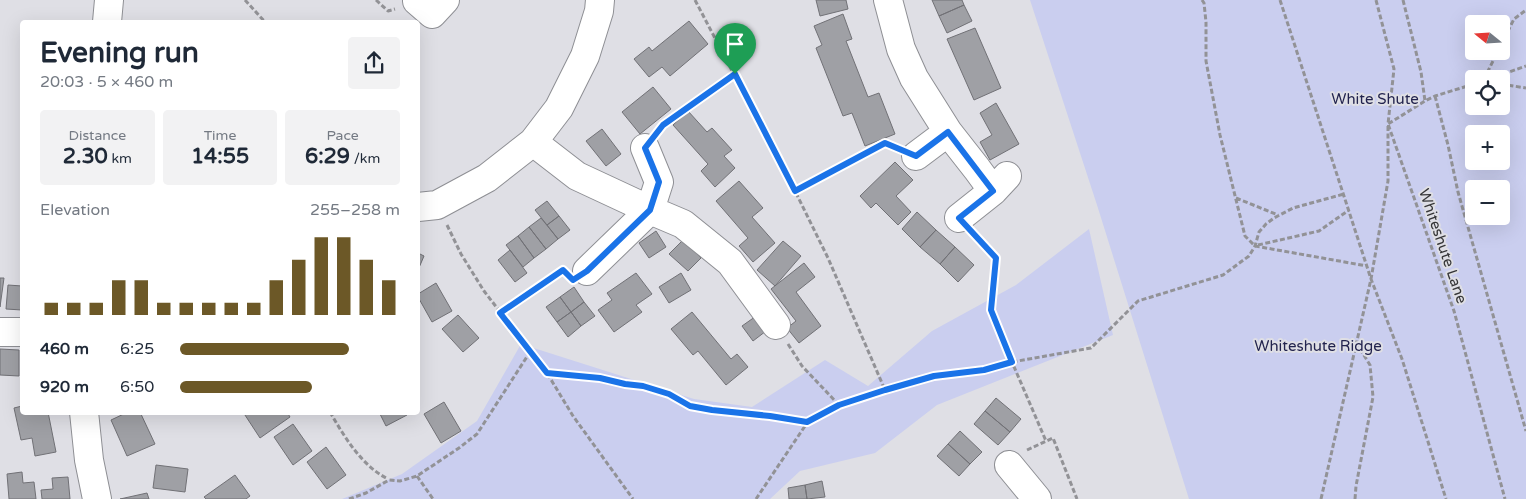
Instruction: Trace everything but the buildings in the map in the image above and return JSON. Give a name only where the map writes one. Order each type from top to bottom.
[{"type":"street","points":[[107,20],[109,0]]},
{"type":"street","points":[[417,1],[432,14],[445,0]]},
{"type":"street","points":[[427,206],[487,178],[533,142],[559,108],[585,56],[599,11],[600,0]]},
{"type":"street","points":[[888,0],[901,49],[914,78],[948,132],[1000,184],[959,218]]},
{"type":"street","points":[[916,156],[948,132]]},
{"type":"street","points":[[533,142],[577,176],[683,224],[730,262],[776,325]]},
{"type":"street","points":[[587,271],[650,210],[659,182],[645,148]]},
{"type":"street","points":[[0,332],[20,332]]},
{"type":"street","points":[[84,415],[89,460],[97,499]]},
{"type":"street","points":[[1019,458],[1037,499]]},
{"type":"path","points":[[245,0],[263,20]]},
{"type":"path","points":[[695,0],[735,74],[828,258],[885,390]]},
{"type":"path","points":[[1202,0],[1206,22],[1206,61],[1220,135],[1245,236],[1255,246],[1368,266]]},
{"type":"path","points":[[1280,0],[1372,279],[1402,359],[1446,499]]},
{"type":"path","name":"Whiteshute Lane","points":[[1376,0],[1394,69],[1388,124],[1454,311],[1504,499]]},
{"type":"path","points":[[1403,0],[1421,72],[1425,101]]},
{"type":"path","points":[[1510,27],[1514,19],[1526,10]]},
{"type":"path","points":[[1510,72],[1526,66]]},
{"type":"path","points":[[645,148],[663,125],[735,74]]},
{"type":"path","points":[[1510,85],[1526,88]]},
{"type":"path","points":[[1320,499],[1372,279],[1388,181],[1388,124],[1435,96],[1465,87]]},
{"type":"path","points":[[1435,96],[1458,192],[1526,432]]},
{"type":"path","points":[[795,191],[885,143],[916,156]]},
{"type":"path","points":[[756,499],[807,422],[839,405],[934,376],[984,370],[1012,362],[1091,348],[1138,300],[1222,275],[1249,256],[1255,246],[1259,232],[1266,224],[1279,215],[1293,208],[1344,194]]},
{"type":"path","points":[[1236,198],[1279,215]]},
{"type":"path","points":[[427,206],[484,292],[547,373],[573,416],[633,499]]},
{"type":"path","points":[[1255,246],[1319,231],[1349,210]]},
{"type":"path","points":[[959,218],[996,258],[991,310],[1012,362],[1019,458],[1053,438],[1076,499]]},
{"type":"path","points":[[500,313],[563,270],[573,280],[587,271]]},
{"type":"path","points":[[776,325],[802,366],[839,405]]},
{"type":"path","points":[[1355,499],[1373,397],[1370,365],[1356,344]]},
{"type":"path","points":[[332,415],[363,461],[376,474],[389,480],[400,481],[417,476],[477,434],[530,352]]},
{"type":"path","points":[[547,373],[600,378],[643,386],[669,394],[690,406],[807,422]]},
{"type":"path","points":[[417,476],[433,499]]},
{"type":"path","points":[[349,499],[389,480]]},
{"type":"green space","points":[[1030,0],[1526,0],[1526,499],[1189,499],[1097,205]]},
{"type":"green space","points":[[1089,229],[1113,335],[937,405],[875,453],[800,471],[770,499],[342,499],[402,474],[477,421],[521,344],[694,399],[752,407],[825,360],[868,386],[932,331],[1016,285]]},
{"type":"route","points":[[735,74],[795,191],[885,143],[916,156],[948,132],[993,191],[959,218],[996,258],[991,310],[1012,362],[984,370],[934,376],[885,390],[839,405],[807,422],[690,406],[669,394],[643,386],[600,378],[547,373],[500,313],[563,270],[573,280],[587,271],[621,240],[650,210],[659,182],[645,148],[663,125],[735,74]]},
{"type":"park label","name":"White Shute","points":[[1375,99]]},
{"type":"park label","name":"Whiteshute Ridge","points":[[1318,346]]}]
